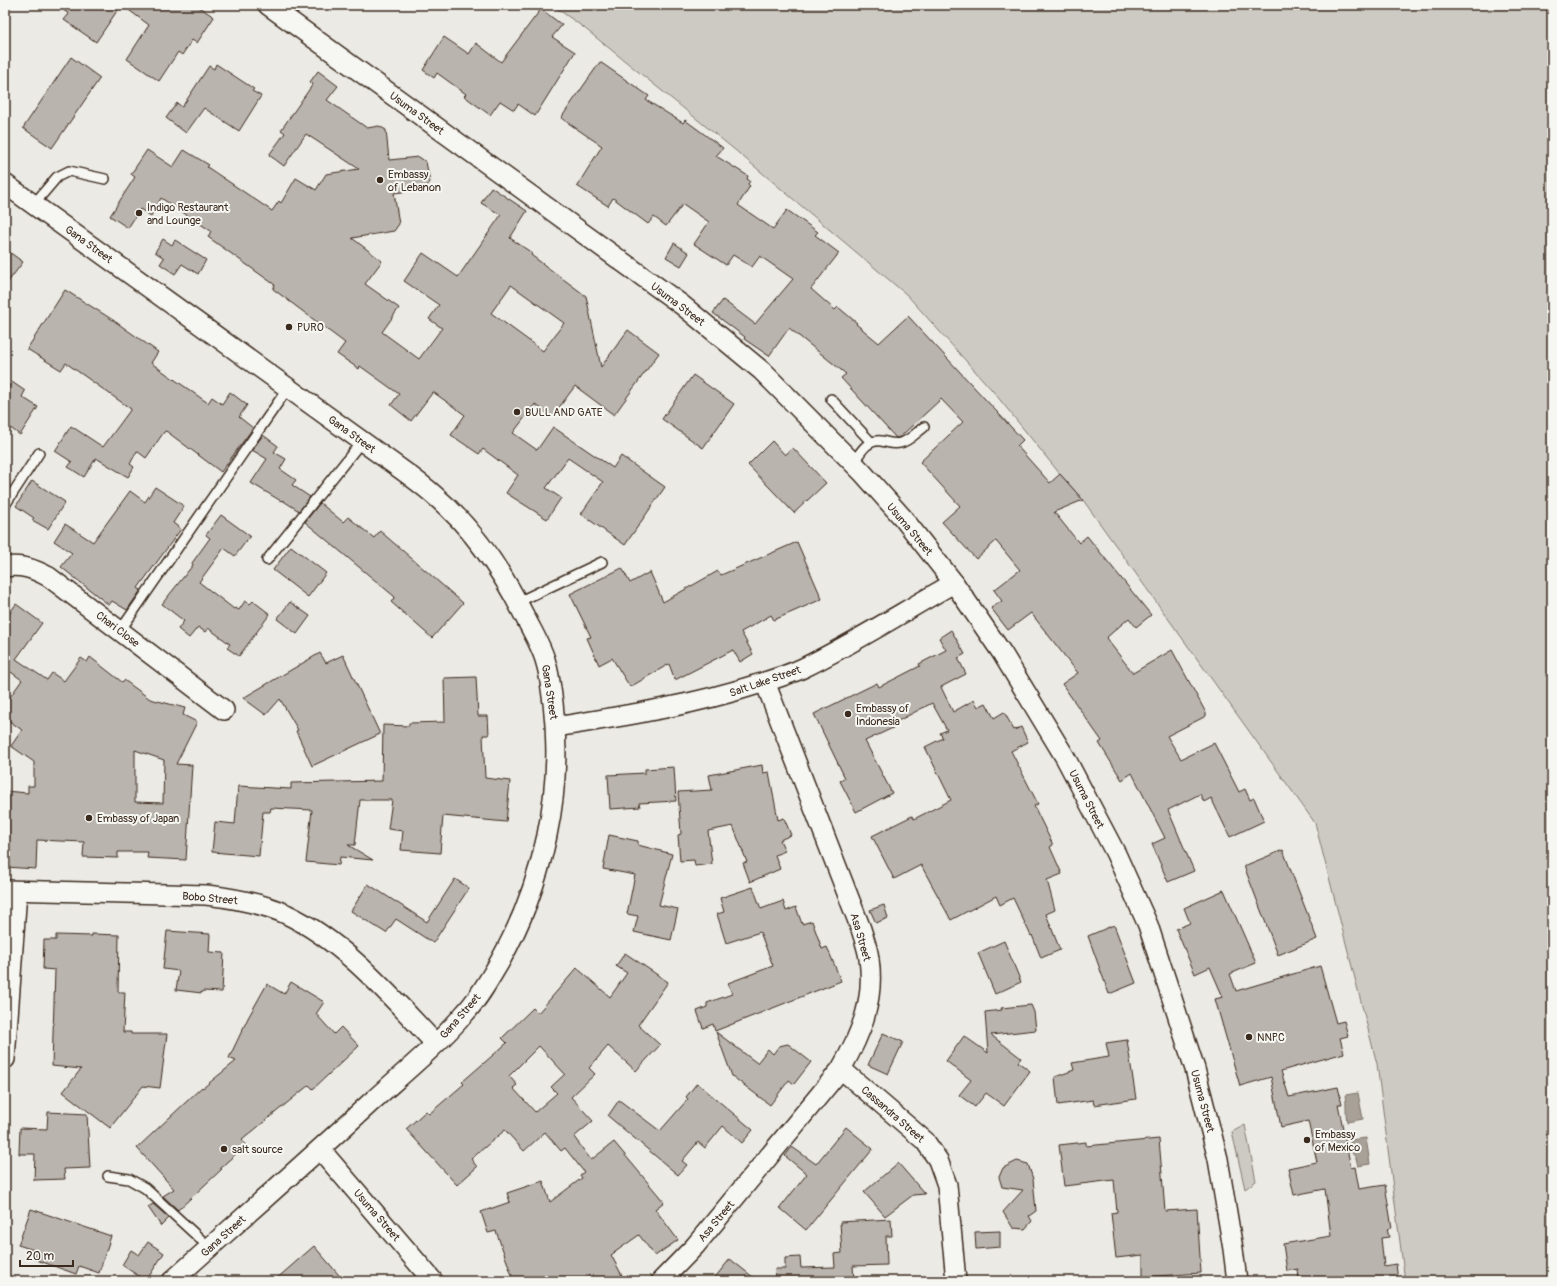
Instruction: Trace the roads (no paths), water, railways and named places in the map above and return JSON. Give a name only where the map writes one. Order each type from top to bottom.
[{"type":"street","name":"Usuma Street","points":[[268,5],[682,305],[762,371],[853,463],[903,518],[954,583],[1002,653],[1065,757],[1116,854],[1148,925],[1195,1069],[1218,1159],[1237,1281]]},
{"type":"street","name":"Gana Street","points":[[5,184],[362,441],[435,496],[482,546],[518,602],[546,662],[556,727],[556,767],[552,804],[544,847],[534,887],[521,921],[487,984],[465,1013],[435,1043],[320,1149],[172,1281]]},
{"type":"street","name":"Chari Close","points":[[5,566],[22,566],[36,570],[49,577],[224,710]]},
{"type":"street","name":"Salt Lake Street","points":[[556,727],[642,714],[727,694],[765,682],[821,659],[954,583]]},
{"type":"street","name":"Asa Street","points":[[661,1281],[695,1246],[841,1070],[856,1043],[865,1018],[870,988],[869,958],[861,929],[765,682]]},
{"type":"street","name":"Bobo Street","points":[[11,890],[206,895],[230,898],[266,907],[286,914],[311,928],[363,968],[435,1043]]},
{"type":"street","points":[[5,1059],[11,890]]},
{"type":"street","name":"Cassandra Street","points":[[841,1070],[925,1141],[938,1160],[947,1185],[956,1281]]},
{"type":"street","name":"Usuma Street","points":[[320,1149],[433,1281]]},
{"type":"lane","points":[[34,204],[56,177],[69,171],[106,179]]},
{"type":"lane","points":[[120,631],[288,388]]},
{"type":"lane","points":[[831,399],[871,442]]},
{"type":"lane","points":[[853,463],[863,449],[871,442],[881,441],[890,444],[902,443],[924,427]]},
{"type":"lane","points":[[267,560],[362,441]]},
{"type":"lane","points":[[5,505],[39,453]]},
{"type":"lane","points":[[518,602],[602,562]]},
{"type":"lane","points":[[108,1176],[129,1178],[145,1188],[210,1248]]},
{"type":"place","name":"Embassy of Lebanon","points":[[380,180]]},
{"type":"place","name":"Indigo Restaurant and Lounge","points":[[139,213]]},
{"type":"place","name":"PURO","points":[[289,327]]},
{"type":"place","name":"BULL AND GATE","points":[[517,412]]},
{"type":"place","name":"Embassy of Indonesia","points":[[848,714]]},
{"type":"place","name":"Embassy of Japan","points":[[89,818]]},
{"type":"place","name":"NNPC","points":[[1249,1037]]},
{"type":"place","name":"Embassy of Mexico","points":[[1307,1140]]},
{"type":"place","name":"salt source","points":[[224,1149]]}]
